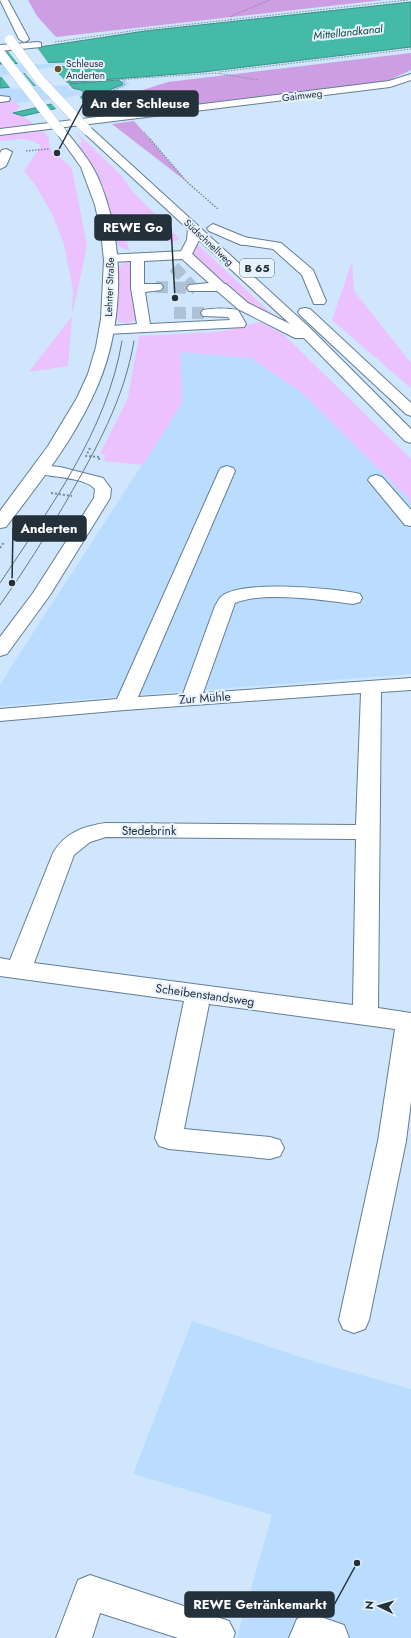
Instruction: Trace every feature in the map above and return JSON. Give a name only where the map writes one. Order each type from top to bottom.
[{"type":"main road","points":[[4,0],[24,39],[36,56]]},
{"type":"main road","name":"Südschnellweg","points":[[9,37],[40,80],[87,130],[315,341],[411,438]]},
{"type":"main road","points":[[0,48],[38,45]]},
{"type":"main road","name":"Lehrter Straße","points":[[0,53],[82,159],[92,179],[99,199],[111,258],[110,298],[106,330],[96,371],[86,398],[40,470],[0,523]]},
{"type":"main road","name":"Gaimweg","points":[[0,132],[390,84],[411,77]]},
{"type":"main road","points":[[390,84],[411,85]]},
{"type":"main road","name":"Südschnellweg","points":[[68,89],[101,127],[213,228],[242,248],[277,246],[308,273],[319,301],[320,326]]},
{"type":"main road","points":[[0,166],[6,152]]},
{"type":"main road","points":[[185,255],[193,240],[194,228]]},
{"type":"main road","points":[[111,258],[185,255],[243,306],[289,331],[315,341]]},
{"type":"main road","points":[[162,256],[174,266]]},
{"type":"main road","points":[[137,258],[138,288],[148,314],[144,328]]},
{"type":"main road","points":[[138,288],[156,287]]},
{"type":"main road","points":[[194,288],[221,287]]},
{"type":"main road","points":[[298,305],[411,411]]},
{"type":"main road","points":[[106,330],[239,324],[233,313],[208,312]]},
{"type":"main road","points":[[0,650],[41,595],[102,498],[103,489],[97,481],[60,472],[40,470]]},
{"type":"main road","points":[[125,704],[136,675],[227,471]]},
{"type":"main road","points":[[376,480],[411,521]]},
{"type":"main road","points":[[191,699],[224,606],[230,599],[242,594],[305,592],[353,598]]},
{"type":"main road","name":"Zur Mühle","points":[[0,715],[191,699],[411,684]]},
{"type":"main road","points":[[365,1017],[367,832],[371,687]]},
{"type":"main road","name":"Stedebrink","points":[[9,968],[64,853],[71,842],[80,837],[106,830],[367,832]]},
{"type":"main road","name":"Scheibenstandsweg","points":[[9,968],[410,1022]]},
{"type":"main road","points":[[198,994],[169,1138],[270,1148]]},
{"type":"main road","points":[[354,1320],[392,1141],[410,1022]]},
{"type":"main road","points":[[74,1638],[90,1592],[218,1633]]},
{"type":"main road","points":[[307,1638],[309,1631],[331,1638]]},
{"type":"path","points":[[230,20],[231,16],[240,11],[270,0]]},
{"type":"path","points":[[106,35],[408,0]]},
{"type":"path","points":[[68,89],[124,80],[216,73],[411,49]]},
{"type":"path","points":[[216,73],[262,81]]},
{"type":"path","points":[[114,90],[124,85],[124,80]]},
{"type":"path","points":[[129,116],[187,182],[221,212]]},
{"type":"path","points":[[86,456],[90,448]]},
{"type":"path","points":[[46,493],[75,496]]},
{"type":"shaded area","points":[[28,0],[383,0],[56,37],[37,16]]},
{"type":"shaded area","name":"Schleuse Anderten","points":[[90,40],[130,85],[108,94],[7,104],[0,120],[0,53]]},
{"type":"shaded area","points":[[411,53],[411,70],[383,83],[112,115],[92,106],[168,82]]},
{"type":"shaded area","points":[[14,100],[20,107],[13,113],[28,120],[42,130],[49,138],[49,144],[53,153],[72,169],[87,246],[72,316],[73,290],[64,244],[52,214],[36,186],[24,171],[41,146],[27,140],[0,141],[0,101]]},
{"type":"shaded area","points":[[134,121],[187,182],[112,124]]},
{"type":"shaded area","points":[[75,131],[121,175],[133,192],[180,239],[170,243],[161,233],[125,238],[130,251],[118,246],[104,193],[93,168],[78,143],[83,142]]},
{"type":"shaded area","points":[[194,241],[277,319],[252,307],[193,254]]},
{"type":"shaded area","points":[[352,262],[354,291],[411,363],[411,388],[332,320]]},
{"type":"shaded area","points":[[125,263],[131,264],[136,271],[135,320],[127,323],[119,322],[117,319],[119,266]]},
{"type":"shaded area","points":[[72,316],[68,366],[29,372]]},
{"type":"shaded area","points":[[260,322],[282,333],[411,459],[411,501],[301,392],[251,358],[181,352],[182,403],[143,465],[103,461],[106,455],[100,454],[128,398],[139,336],[219,332]]},
{"type":"shaded area","points":[[180,352],[251,358],[301,392],[411,501],[411,674],[0,706],[0,686],[11,667],[182,403]]},
{"type":"shaded area","points":[[192,1321],[319,1363],[411,1389],[411,1638],[237,1638],[272,1515],[133,1474]]},
{"type":"water","name":"Mittellandkanal","points":[[411,2],[411,47],[203,72],[0,88],[0,78],[94,61],[0,64],[0,53],[145,31]]},
{"type":"water","points":[[118,80],[123,83],[122,85],[109,90],[102,98],[23,116],[13,113],[81,97],[85,94],[81,90],[72,88],[69,84]]},
{"type":"pier","points":[[36,46],[49,64],[19,65],[7,50]]},
{"type":"pier","points":[[52,67],[75,91],[70,89],[68,85],[37,87],[24,72]]},
{"type":"pier","points":[[22,72],[35,88],[11,89],[1,76]]},
{"type":"pier","points":[[78,95],[86,104],[57,110],[50,102]]},
{"type":"tunnel","points":[[174,267],[192,287]]},
{"type":"tunnel","points":[[156,287],[194,288]]},
{"type":"tunnel","points":[[174,313],[208,313]]},
{"type":"tram line","points":[[0,583],[38,527],[74,468],[90,438],[104,406],[122,341]]},
{"type":"tram line","points":[[0,605],[51,527],[78,481],[108,424],[123,384],[134,341]]},
{"type":"place","name":"Schleuse Anderten","points":[[58,69]]},
{"type":"place","name":"An der Schleuse","points":[[57,153]]},
{"type":"place","name":"REWE Go","points":[[175,298]]},
{"type":"place","name":"Anderten","points":[[12,583]]},
{"type":"place","name":"REWE Getränkemarkt","points":[[357,1563]]}]
